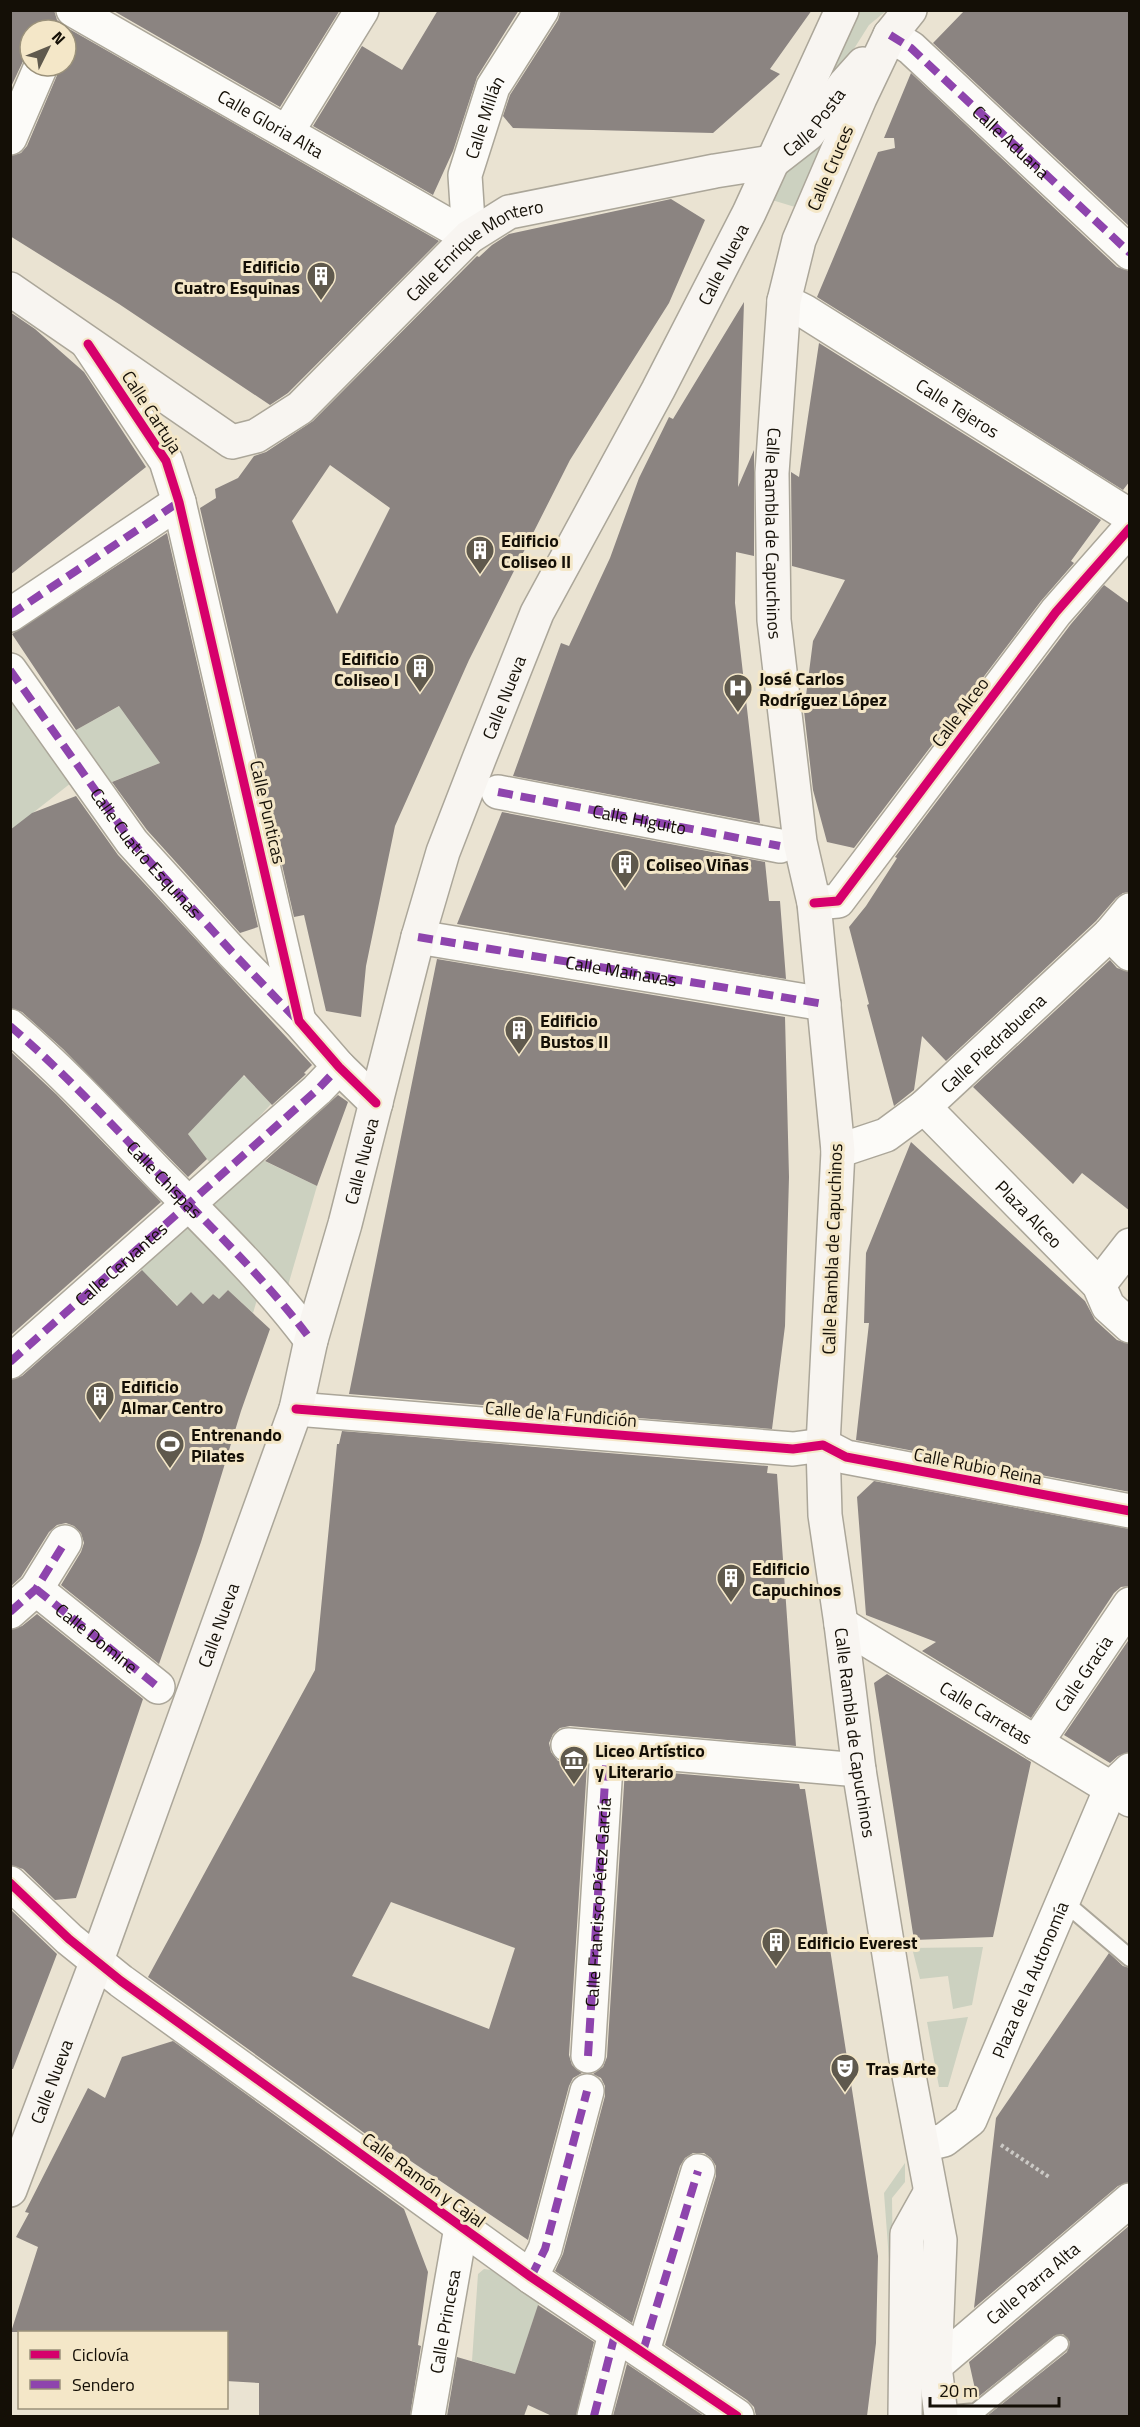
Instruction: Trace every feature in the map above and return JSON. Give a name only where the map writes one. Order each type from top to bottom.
[{"type":"main road","name":"Calle Posta","points":[[772,162],[842,10]]},
{"type":"main road","name":"Calle Posta","points":[[772,162],[808,134],[844,84],[900,23]]},
{"type":"main road","name":"Calle Cruces","points":[[784,301],[799,240],[860,98],[900,23]]},
{"type":"main road","name":"Calle Enrique Montero","points":[[232,442],[256,436],[300,408],[469,237],[509,212],[715,171],[772,162]]},
{"type":"main road","name":"Calle Nueva","points":[[10,2190],[96,1963],[297,1409],[311,1340],[345,1224],[418,936],[443,852],[537,613],[658,390],[749,213],[772,162]]},
{"type":"main road","name":"Calle Cartuja","points":[[10,289],[232,442]]},
{"type":"main road","name":"Calle Rambla de Capuchinos","points":[[784,301],[772,473],[774,620],[800,842],[814,903],[838,1151],[823,1445],[825,1515],[842,1624],[859,1770],[907,2065],[940,2240],[935,2366],[941,2416]]},
{"type":"main road","points":[[905,2416],[907,2234],[930,2193]]},
{"type":"street","name":"Calle Gloria Alta","points":[[73,10],[469,237]]},
{"type":"street","points":[[286,132],[363,10]]},
{"type":"street","name":"Calle Millán","points":[[469,237],[465,175],[493,87],[542,10]]},
{"type":"street","name":"Calle Aduana","points":[[900,23],[911,48],[1130,253]]},
{"type":"street","points":[[10,138],[36,78]]},
{"type":"street","name":"Calle Tejeros","points":[[784,301],[814,317],[1130,516]]},
{"type":"street","name":"Calle Cartuja","points":[[88,344],[166,461],[179,502]]},
{"type":"street","points":[[10,615],[179,502]]},
{"type":"street","name":"Calle Punticas","points":[[179,502],[299,1022],[375,1103]]},
{"type":"street","name":"Calle Alceo","points":[[814,903],[838,901],[1056,612],[1130,528]]},
{"type":"street","name":"Calle Cuatro Esquinas","points":[[10,670],[132,842],[299,1022]]},
{"type":"street","name":"Calle Higuito","points":[[498,792],[780,846]]},
{"type":"street","name":"Calle Piedrabuena","points":[[838,1151],[886,1135],[924,1107],[1123,932]]},
{"type":"street","name":"Calle Mainavas","points":[[418,936],[824,1004]]},
{"type":"street","name":"Calle Chispas","points":[[10,1026],[41,1052],[189,1204],[292,1314],[311,1340]]},
{"type":"street","name":"Calle Cervantes","points":[[10,1362],[189,1204],[339,1067]]},
{"type":"street","name":"Plaza Alceo","points":[[924,1107],[1099,1285],[1108,1306],[1130,1326]]},
{"type":"street","points":[[1099,1285],[1130,1245]]},
{"type":"street","name":"Calle de la Fundición","points":[[297,1409],[793,1449],[823,1445]]},
{"type":"street","name":"Calle Rubio Reina","points":[[823,1445],[846,1457],[1130,1511]]},
{"type":"street","points":[[10,1612],[36,1589],[65,1542]]},
{"type":"street","name":"Calle Domine","points":[[36,1589],[158,1687]]},
{"type":"street","name":"Calle Gracia","points":[[1036,1743],[1130,1604]]},
{"type":"street","name":"Calle Carretas","points":[[842,1624],[1036,1743],[1124,1786]]},
{"type":"street","points":[[568,1745],[859,1770]]},
{"type":"street","name":"Calle Francisco Pérez García","points":[[588,2056],[607,1749]]},
{"type":"street","name":"Plaza de la Autonomía","points":[[923,2145],[944,2140],[970,2120],[1063,1901],[1124,1786]]},
{"type":"street","name":"Calle Ramón y Cajal","points":[[10,1883],[96,1963],[531,2277],[737,2416]]},
{"type":"street","points":[[531,2277],[545,2249],[587,2091]]},
{"type":"street","points":[[643,2351],[698,2171]]},
{"type":"street","name":"Calle Parra Alta","points":[[935,2366],[1130,2200]]},
{"type":"street","name":"Calle Princesa","points":[[428,2416],[461,2227]]},
{"type":"street","points":[[594,2416],[615,2334]]},
{"type":"lane","points":[[1063,1901],[1130,1958]]},
{"type":"lane","points":[[941,2416],[976,2412],[1060,2344]]},
{"type":"path","points":[[996,2141],[1049,2176]]},
{"type":"green space","points":[[853,11],[886,11],[869,25],[821,101],[814,103]]},
{"type":"green space","points":[[842,112],[795,207],[772,200],[792,159]]},
{"type":"green space","points":[[11,702],[71,783],[11,830]]},
{"type":"green space","points":[[125,703],[139,733],[160,763],[109,783],[74,731]]},
{"type":"green space","points":[[231,1070],[247,1078],[271,1104],[213,1167],[188,1134],[201,1120]]},
{"type":"green space","points":[[260,1159],[317,1186],[287,1289],[209,1207]]},
{"type":"green space","points":[[187,1218],[259,1293],[253,1313],[228,1290],[219,1299],[213,1294],[203,1304],[191,1292],[178,1306],[137,1266]]},
{"type":"green space","points":[[983,1947],[972,2005],[953,2009],[948,1976],[920,1979],[912,1948]]},
{"type":"green space","points":[[968,2017],[948,2087],[939,2087],[927,2022]]},
{"type":"green space","points":[[905,2163],[905,2182],[892,2198],[893,2274],[890,2273],[884,2193]]},
{"type":"green space","points":[[484,2269],[491,2270],[539,2303],[515,2374],[472,2361],[478,2274]]},
{"type":"building","points":[[10,10],[54,10],[56,18],[18,18],[18,72],[10,89]]},
{"type":"building","points":[[112,10],[340,10],[280,107]]},
{"type":"building","points":[[438,10],[519,10],[477,77],[453,151],[433,195],[313,126],[362,46],[402,70]]},
{"type":"building","points":[[561,10],[812,10],[770,69],[780,74],[713,133],[513,128],[503,116],[510,95],[558,20]]},
{"type":"building","points":[[965,10],[1130,10],[1130,227],[933,43]]},
{"type":"building","points":[[78,34],[439,241],[288,393],[270,405],[119,304],[10,236],[10,156],[21,153],[27,146],[56,78],[78,78]]},
{"type":"building","points":[[911,73],[1117,267],[1130,271],[1130,481],[1123,490],[817,297],[878,152],[895,148],[894,138],[884,138]]},
{"type":"building","points":[[671,199],[705,220],[669,303],[570,460],[469,660],[395,826],[366,966],[361,1017],[326,1011],[304,915],[294,917],[200,508],[216,498],[215,489],[238,478],[254,456],[266,452],[313,421],[477,256],[479,257],[509,234]],"holes":[[[330,465],[390,508],[337,614],[292,521]]]},
{"type":"building","points":[[744,302],[738,487],[754,450],[754,556],[736,552],[735,603],[760,823],[513,776],[561,643],[569,646],[610,558],[639,478],[669,417],[673,419]]},
{"type":"building","points":[[10,312],[35,329],[84,372],[146,467],[10,575]]},
{"type":"building","points":[[819,343],[1101,520],[1071,561],[1074,563],[1041,601],[854,848],[827,842],[813,790],[804,711],[813,641],[845,580],[792,566],[791,472],[799,477]]},
{"type":"building","points":[[167,533],[258,927],[240,933],[147,830],[112,782],[160,763],[119,706],[76,730],[12,634]]},
{"type":"building","points":[[1104,585],[1130,604],[1130,892],[1123,893],[1116,898],[1096,921],[946,1061],[922,1036],[914,1090],[894,1106],[849,927],[866,906],[897,858],[895,857],[1071,624]]},
{"type":"building","points":[[76,796],[118,855],[312,1065],[304,1076],[272,1105],[244,1075],[188,1134],[207,1159],[188,1177],[63,1049],[22,1012],[10,1008],[10,830],[32,813]]},
{"type":"building","name":"Coliseo Viñas","points":[[502,812],[765,862],[769,901],[780,901],[786,979],[457,924]]},
{"type":"building","points":[[437,959],[785,1017],[789,1177],[785,1326],[772,1429],[349,1394]]},
{"type":"building","points":[[1110,960],[1117,968],[1130,972],[1130,1211],[1082,1173],[1073,1184],[973,1087]]},
{"type":"building","points":[[10,1051],[56,1094],[161,1202],[10,1336]]},
{"type":"building","points":[[338,1095],[348,1102],[317,1186],[265,1161]]},
{"type":"building","points":[[911,1142],[1085,1301],[1095,1320],[1117,1340],[1130,1344],[1130,1492],[856,1440],[869,1323],[864,1323],[866,1253]]},
{"type":"building","points":[[142,1270],[177,1306],[191,1292],[203,1304],[213,1294],[219,1299],[228,1290],[270,1329],[159,1664],[61,1585],[84,1543],[81,1533],[74,1526],[66,1523],[57,1525],[49,1532],[21,1577],[10,1587],[10,1380],[22,1376]]},
{"type":"building","points":[[342,1431],[768,1466],[767,1473],[777,1474],[796,1746],[570,1726],[560,1728],[553,1734],[549,1743],[551,1752],[558,1761],[587,1765],[569,2055],[572,2065],[582,2073],[573,2078],[569,2086],[528,2240],[378,2139],[381,2145],[148,1977],[315,1670],[337,1444],[339,1444]],"holes":[[[391,1902],[515,1948],[489,2029],[352,1976]]]},
{"type":"building","points":[[874,1481],[1130,1529],[1130,1586],[1121,1587],[1114,1593],[1031,1718],[922,1651],[936,1642],[866,1615],[857,1497]]},
{"type":"building","points":[[37,1614],[143,1699],[76,1898],[55,1900],[23,1869],[10,1865],[10,1630],[22,1626]]},
{"type":"building","points":[[1130,1638],[1130,1752],[1118,1756],[1110,1763],[1064,1735]]},
{"type":"building","points":[[887,1674],[1031,1762],[993,1937],[914,1940],[874,1683]]},
{"type":"building","points":[[625,1769],[799,1784],[800,1789],[805,1789],[878,2256],[876,2343],[867,2416],[756,2416],[754,2407],[747,2400],[665,2345],[716,2176],[716,2166],[704,2153],[693,2153],[685,2158],[680,2166],[632,2323],[555,2271],[563,2254],[605,2096],[605,2086],[601,2078],[593,2074],[603,2067],[607,2057]]},
{"type":"building","points":[[10,1909],[57,1954],[13,2069],[10,2069]]},
{"type":"building","points":[[1109,1953],[1123,1966],[1130,1968],[1130,2182],[1118,2186],[974,2308],[996,2118]]},
{"type":"building","points":[[173,2041],[404,2209],[428,2272],[418,2345],[421,2346],[410,2416],[259,2416],[259,2383],[228,2381],[228,2331],[11,2332],[38,2247],[16,2237],[29,2213],[25,2212],[88,2088],[105,2098],[122,2057]]},
{"type":"building","points":[[1130,2225],[1130,2416],[987,2416],[1067,2352],[1070,2342],[1063,2334],[1054,2336],[977,2398],[969,2362]]},
{"type":"building","points":[[538,2305],[594,2342],[576,2416],[552,2416],[528,2405],[524,2416],[447,2416],[457,2357],[515,2374]]},
{"type":"building","points":[[627,2364],[704,2416],[613,2416]]},
{"type":"marked path","points":[[890,35],[911,48],[1130,253]]},
{"type":"marked path","points":[[10,615],[179,502]]},
{"type":"marked path","points":[[10,670],[132,842],[297,1020]]},
{"type":"marked path","points":[[498,792],[780,846]]},
{"type":"marked path","points":[[418,937],[824,1004]]},
{"type":"marked path","points":[[10,1026],[69,1081],[221,1237],[259,1277],[311,1340]]},
{"type":"marked path","points":[[10,1362],[317,1090],[339,1067]]},
{"type":"marked path","points":[[10,1612],[36,1589],[65,1542]]},
{"type":"marked path","points":[[36,1589],[158,1687]]},
{"type":"marked path","points":[[588,2056],[607,1749]]},
{"type":"marked path","points":[[531,2277],[545,2249],[587,2091]]},
{"type":"marked path","points":[[643,2351],[698,2171]]},
{"type":"marked path","points":[[594,2416],[615,2334]]},
{"type":"cycle path","points":[[88,344],[166,461],[179,502],[299,1021],[339,1067],[376,1103]]},
{"type":"cycle path","points":[[814,903],[838,901],[1056,612],[1130,528]]},
{"type":"cycle path","points":[[296,1409],[793,1449],[823,1445],[846,1457],[1130,1511]]},
{"type":"cycle path","points":[[10,1883],[69,1939],[121,1981],[531,2277],[737,2416]]},
{"type":"place","name":"Edificio Cuatro Esquinas","points":[[321,302]]},
{"type":"place","name":"Edificio Coliseo II","points":[[480,576]]},
{"type":"place","name":"Edificio Coliseo I","points":[[420,694]]},
{"type":"place","name":"José Carlos Rodríguez López","points":[[738,714]]},
{"type":"place","name":"Coliseo Viñas","points":[[625,890]]},
{"type":"place","name":"Edificio Bustos II","points":[[519,1056]]},
{"type":"place","name":"Edificio Almar Centro","points":[[100,1422]]},
{"type":"place","name":"Entrenando Pilates","points":[[170,1470]]},
{"type":"place","name":"Edificio Capuchinos","points":[[731,1604]]},
{"type":"place","name":"Liceo Artístico y Literario","points":[[574,1786]]},
{"type":"place","name":"Edificio Everest","points":[[776,1968]]},
{"type":"place","name":"Tras Arte","points":[[845,2094]]}]
